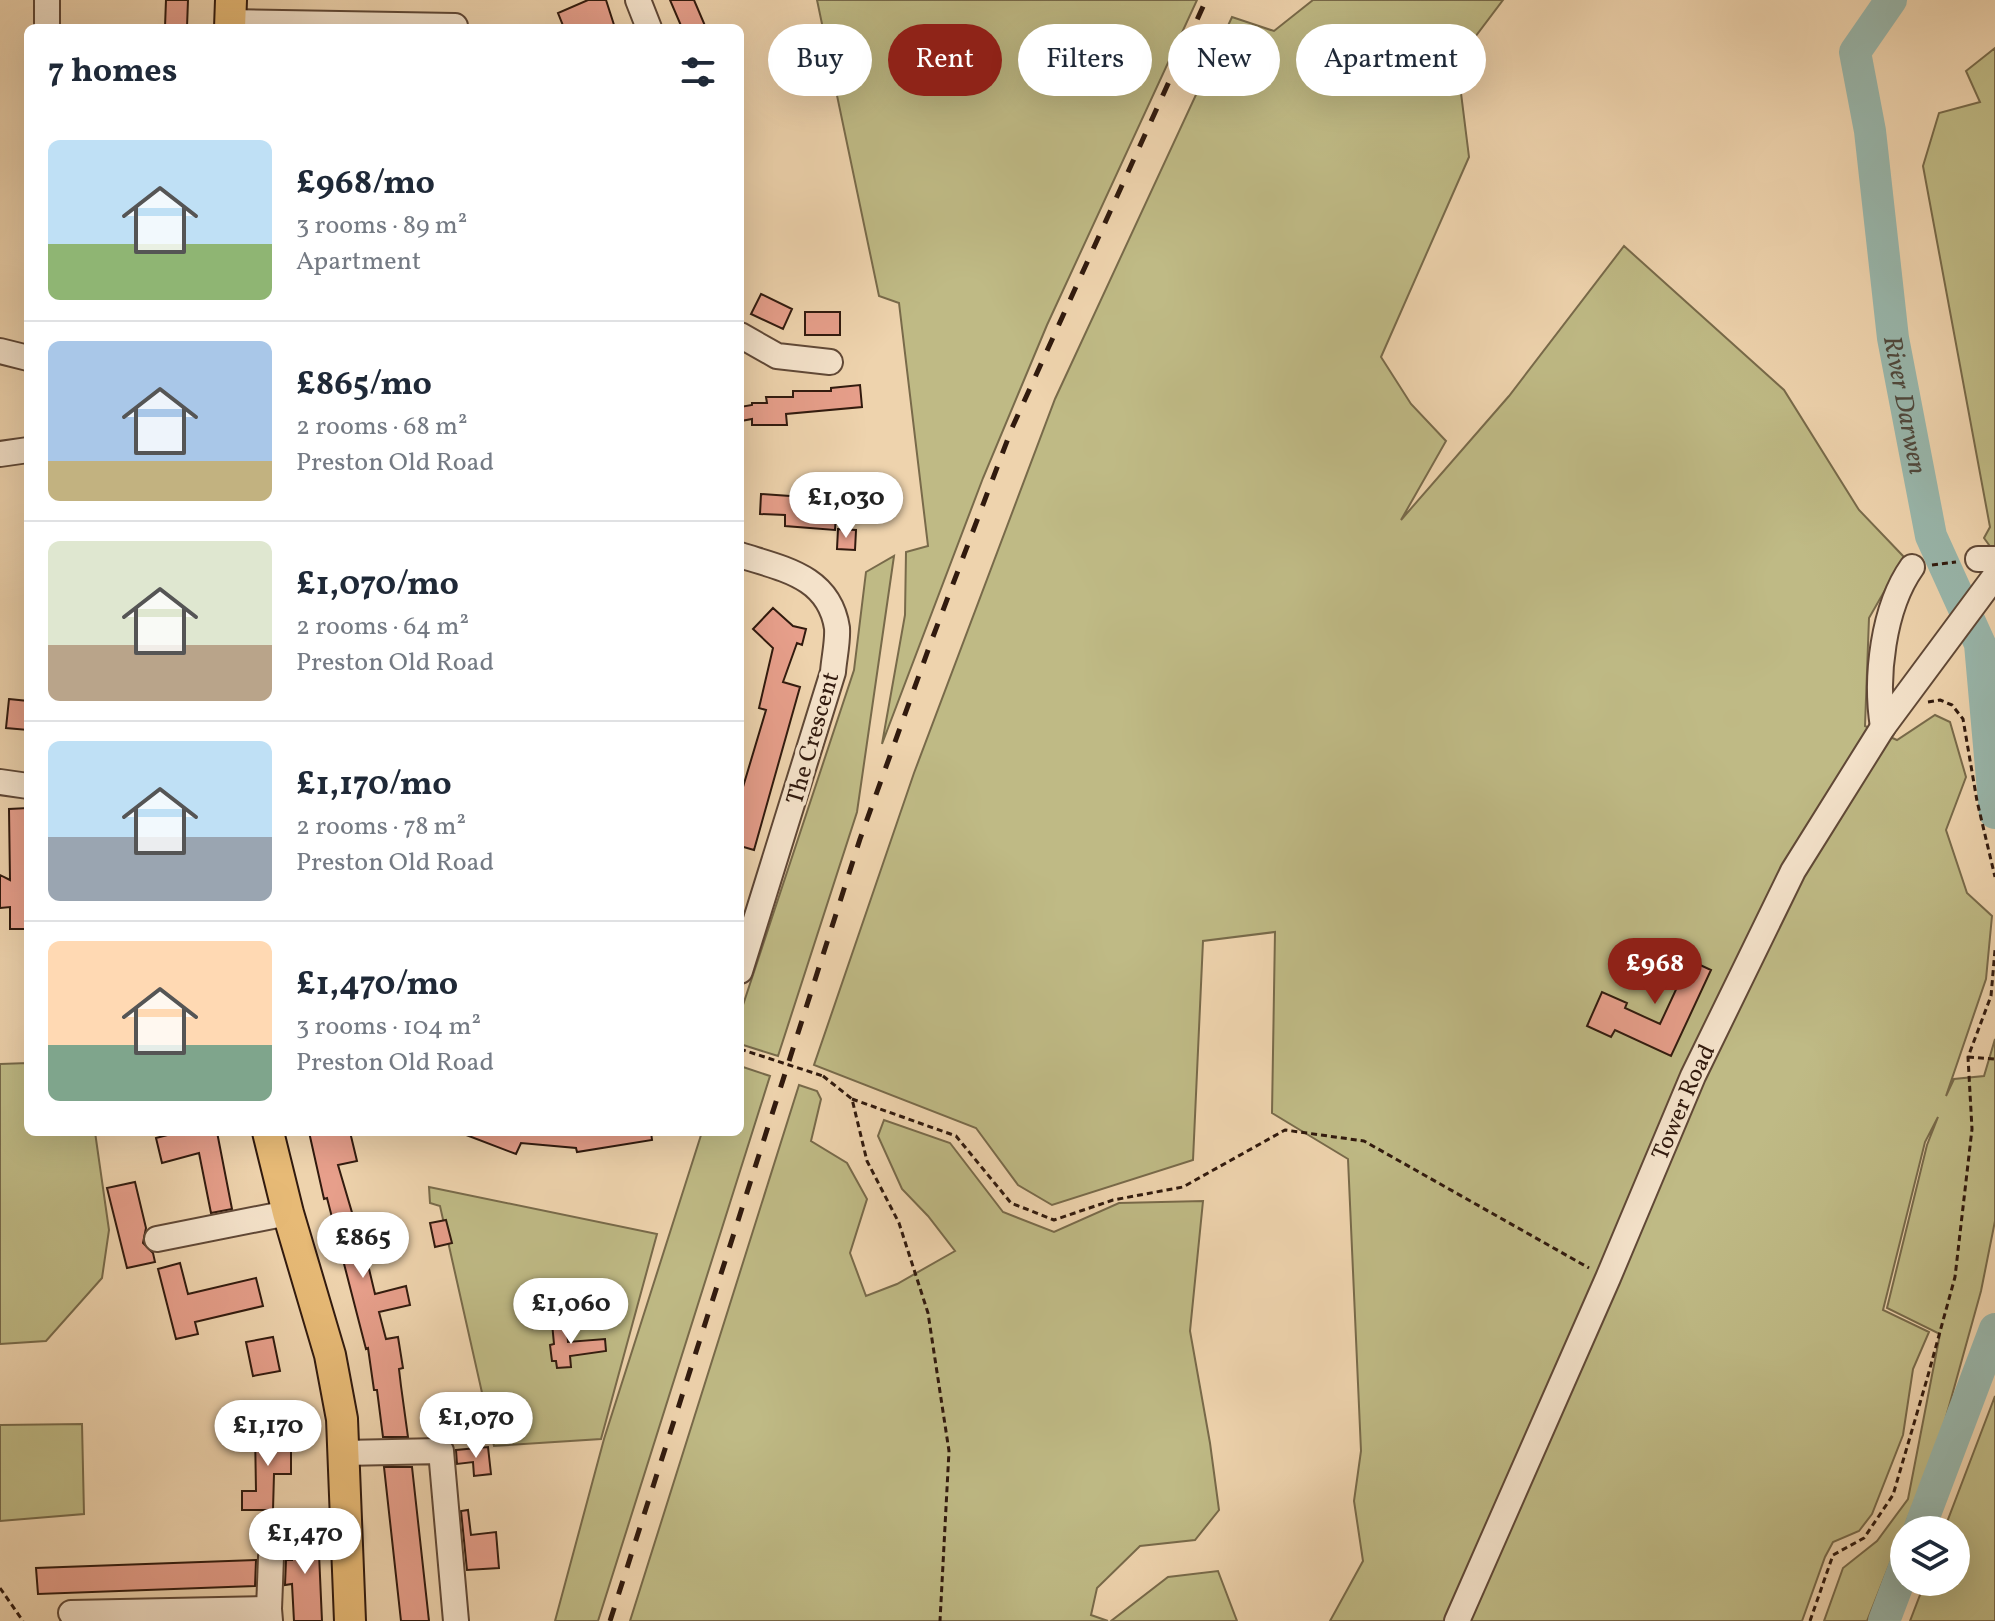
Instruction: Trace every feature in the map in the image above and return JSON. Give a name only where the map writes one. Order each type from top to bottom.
[{"type":"main road","points":[[269,1136],[330,1355],[342,1419],[350,1621]]},
{"type":"street","points":[[47,0],[47,24]]},
{"type":"street","points":[[638,0],[647,24]]},
{"type":"street","points":[[230,17],[317,12],[435,24]]},
{"type":"street","points":[[744,337],[777,356],[830,362]]},
{"type":"street","points":[[0,351],[24,357]]},
{"type":"street","points":[[0,454],[24,451]]},
{"type":"street","name":"The Crescent","points":[[744,556],[795,573],[825,594],[837,629],[833,672],[744,958]]},
{"type":"street","points":[[1883,727],[1879,699],[1888,620],[1897,592],[1912,567]]},
{"type":"street","name":"Tower Road","points":[[1457,1621],[1693,1076],[1793,871],[1883,727],[1933,659],[1989,570]]},
{"type":"street","points":[[0,782],[24,785]]},
{"type":"street","points":[[157,1239],[288,1213]]},
{"type":"street","points":[[343,1453],[441,1451],[456,1621]]},
{"type":"street","points":[[71,1613],[270,1615],[271,1557]]},
{"type":"path","points":[[1912,567],[1989,570]]},
{"type":"path","points":[[1926,702],[1940,700],[1952,705],[1963,719],[1977,801],[1995,877]]},
{"type":"path","points":[[1810,1621],[1833,1555],[1864,1538],[1893,1495],[1927,1379],[1955,1277],[1972,1129],[1968,1057],[1991,996],[1995,950]]},
{"type":"path","points":[[744,1050],[823,1076],[852,1099],[956,1136],[1011,1203],[1054,1220],[1113,1200],[1183,1187],[1285,1130],[1364,1141],[1608,1278]]},
{"type":"path","points":[[1968,1057],[1995,1059]]},
{"type":"path","points":[[852,1099],[867,1161],[899,1223],[928,1313],[949,1451],[940,1621]]},
{"type":"path","points":[[0,1588],[23,1621]]},
{"type":"shaded area","points":[[817,0],[1197,0],[1186,24],[1168,24],[1168,63],[1047,325],[983,478],[882,744],[905,615],[906,552],[928,546],[899,303],[879,296],[837,96],[872,96],[872,24],[822,24]]},
{"type":"shaded area","points":[[1313,0],[1503,0],[1485,24],[1296,24],[1296,96],[1461,96],[1469,157],[1381,357],[1411,404],[1446,441],[1401,520],[1509,396],[1624,246],[1784,390],[1859,510],[1904,557],[1869,618],[1865,726],[1897,740],[1935,715],[1950,722],[1966,777],[1946,830],[1967,893],[1992,916],[1986,979],[1946,1096],[1954,1079],[1984,1076],[1995,1039],[1995,1221],[1981,1291],[1941,1435],[1909,1516],[1895,1516],[1908,1499],[1940,1334],[1887,1308],[1927,1145],[1938,1117],[1925,1142],[1883,1310],[1929,1332],[1913,1369],[1903,1435],[1872,1514],[1859,1531],[1833,1542],[1802,1621],[1330,1621],[1363,1561],[1354,1501],[1361,1451],[1348,1159],[1272,1113],[1275,932],[1203,941],[1193,1160],[1052,1205],[1018,1185],[976,1128],[814,1065],[914,773],[1055,399],[1195,96],[1280,96],[1280,26]]},
{"type":"shaded area","points":[[1232,17],[1253,24],[1229,24]]},
{"type":"shaded area","points":[[1995,48],[1995,548],[1992,549],[1984,538],[1990,527],[1923,166],[1939,113],[1980,102],[1966,71]]},
{"type":"shaded area","points":[[894,556],[857,812],[778,1056],[744,1045],[744,1002],[854,670],[866,572]]},
{"type":"shaded area","points":[[24,1063],[24,1136],[96,1136],[109,1230],[102,1278],[46,1341],[0,1344],[0,1064]]},
{"type":"shaded area","points":[[744,1067],[770,1076],[598,1621],[555,1621],[604,1439],[701,1136],[744,1136]]},
{"type":"shaded area","points":[[799,1085],[817,1091],[821,1099],[811,1141],[847,1163],[867,1199],[850,1253],[866,1296],[897,1284],[955,1251],[902,1189],[878,1136],[884,1120],[950,1143],[1003,1212],[1054,1232],[1119,1203],[1203,1201],[1190,1331],[1219,1510],[1195,1540],[1140,1546],[1097,1588],[1091,1615],[1108,1621],[630,1621]]},
{"type":"shaded area","points":[[429,1187],[657,1234],[601,1439],[494,1446],[440,1206],[430,1203]]},
{"type":"shaded area","points":[[1995,1396],[1995,1621],[1910,1621],[1920,1596],[1970,1596],[1970,1516],[1949,1516]]},
{"type":"shaded area","points":[[82,1424],[84,1514],[0,1521],[0,1425]]},
{"type":"shaded area","points":[[1890,1523],[1890,1563],[1867,1621],[1824,1621],[1843,1568],[1877,1541]]},
{"type":"shaded area","points":[[1218,1571],[1237,1621],[1111,1621],[1168,1577]]},
{"type":"building","points":[[166,0],[188,0],[187,24],[165,24]]},
{"type":"building","points":[[588,0],[606,0],[614,24],[562,24],[558,13]]},
{"type":"building","points":[[670,0],[694,0],[704,24],[680,24]]},
{"type":"building","points":[[761,294],[792,309],[783,329],[751,314]]},
{"type":"building","points":[[805,312],[840,312],[840,335],[805,335]]},
{"type":"building","points":[[860,385],[862,407],[786,414],[787,425],[752,425],[752,419],[744,420],[744,406],[767,403],[766,397],[793,397],[793,391],[831,391],[831,388]]},
{"type":"building","points":[[761,494],[818,498],[817,514],[836,515],[835,530],[785,526],[785,515],[760,514]]},
{"type":"building","points":[[838,529],[856,530],[855,550],[837,549]]},
{"type":"building","points":[[773,608],[793,626],[806,629],[802,645],[797,643],[783,682],[800,687],[754,850],[744,847],[744,784],[766,710],[759,708],[773,648],[753,629]]},
{"type":"building","points":[[9,699],[24,701],[24,730],[6,728]]},
{"type":"building","points":[[24,808],[24,929],[10,929],[10,907],[0,908],[0,875],[10,880],[9,809]]},
{"type":"building","points":[[1657,945],[1711,970],[1671,1056],[1615,1030],[1611,1037],[1587,1026],[1602,992],[1627,1003],[1625,1008],[1660,1024],[1680,981],[1648,966]]},
{"type":"building","points":[[218,1136],[232,1209],[211,1213],[199,1153],[162,1163],[156,1138]]},
{"type":"building","points":[[310,1136],[351,1136],[357,1161],[338,1165],[356,1226],[368,1223],[373,1245],[364,1248],[375,1294],[406,1286],[410,1305],[379,1312],[386,1339],[398,1337],[408,1437],[383,1437],[368,1348],[327,1198],[324,1199]]},
{"type":"building","points":[[469,1136],[652,1136],[652,1140],[577,1152],[576,1148],[521,1143],[516,1154]]},
{"type":"building","points":[[135,1182],[146,1228],[143,1243],[153,1253],[155,1262],[127,1268],[107,1188]]},
{"type":"building","points":[[446,1220],[452,1243],[435,1247],[430,1223]]},
{"type":"building","points":[[180,1263],[188,1294],[256,1278],[263,1306],[195,1322],[198,1334],[176,1339],[158,1269]]},
{"type":"building","points":[[566,1322],[568,1342],[605,1339],[606,1351],[570,1356],[571,1367],[557,1368],[556,1361],[552,1361],[550,1345],[554,1344],[552,1323]]},
{"type":"building","points":[[273,1337],[280,1371],[253,1376],[246,1342]]},
{"type":"building","points":[[291,1430],[291,1474],[274,1474],[273,1510],[242,1510],[242,1491],[256,1491],[255,1431]]},
{"type":"building","points":[[488,1447],[491,1474],[474,1476],[473,1462],[457,1464],[456,1450]]},
{"type":"building","points":[[384,1467],[412,1467],[429,1621],[401,1621]]},
{"type":"building","points":[[468,1510],[471,1535],[496,1532],[499,1568],[467,1570],[461,1511]]},
{"type":"building","points":[[318,1531],[322,1621],[294,1621],[292,1584],[285,1585],[286,1560],[292,1560],[291,1532]]},
{"type":"building","points":[[256,1560],[255,1586],[38,1594],[36,1568]]},
{"type":"waterway","name":"River Darwen","points":[[1891,0],[1855,52],[1870,131],[1893,338],[1931,536],[1980,644],[1995,813]]},
{"type":"waterway","name":"River Darwen","points":[[1924,1516],[1995,1329]]},
{"type":"waterway","name":"River Darwen","points":[[1884,1621],[1893,1596]]},
{"type":"railway","points":[[610,1621],[860,839],[931,642],[1012,428],[1206,0]]}]
